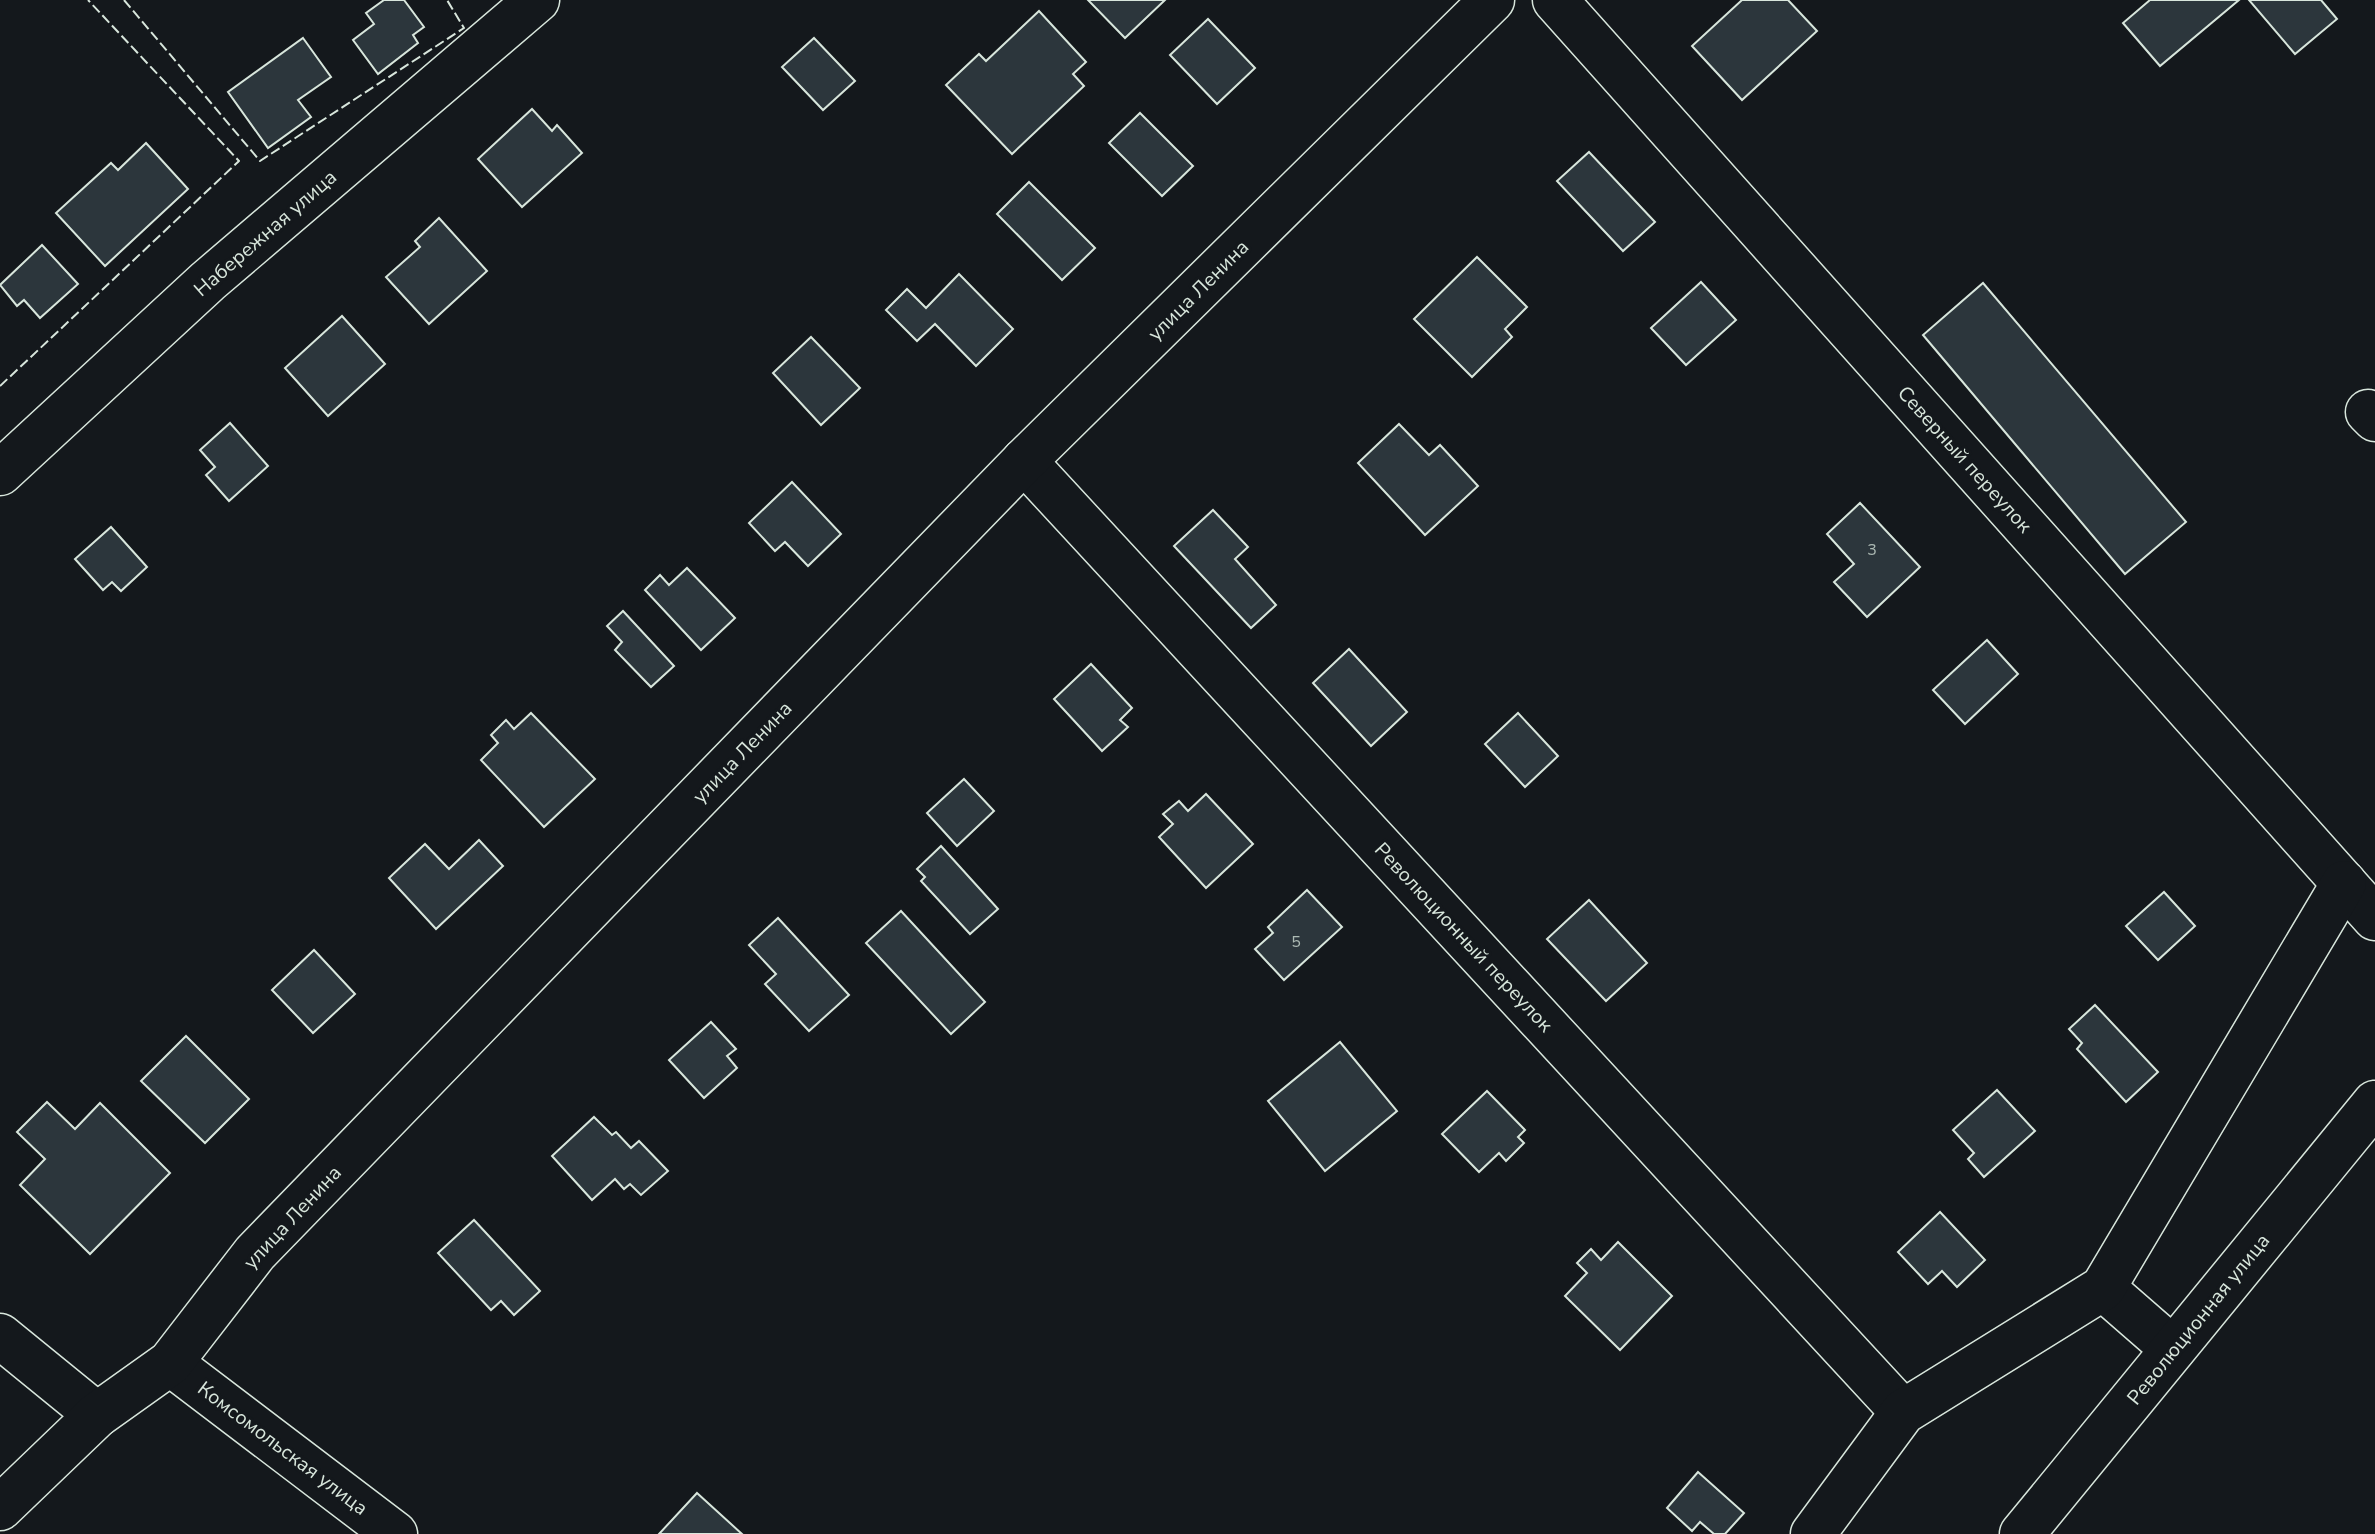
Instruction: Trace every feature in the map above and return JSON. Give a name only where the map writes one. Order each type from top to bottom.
[{"type":"street","name":"Набережная улица","points":[[0,473],[208,281],[537,0]]},
{"type":"street","name":"Северный переулок","points":[[1555,0],[2375,918]]},
{"type":"street","name":"улица Ленина","points":[[0,1508],[97,1415],[170,1363],[255,1253],[1024,461],[1471,7]]},
{"type":"street","name":"Революционный переулок","points":[[1024,461],[1903,1412]]},
{"type":"street","points":[[1813,1534],[1903,1412],[2103,1288],[2344,883]]},
{"type":"street","name":"Революционная улица","points":[[2022,1534],[2375,1103]]},
{"type":"street","points":[[2103,1288],[2173,1349]]},
{"type":"street","points":[[0,1336],[97,1415]]},
{"type":"street","name":"Комсомольская улица","points":[[170,1363],[395,1534]]},
{"type":"building","points":[[384,0],[404,0],[424,27],[413,35],[418,43],[378,74],[353,40],[374,24],[366,13]]},
{"type":"building","points":[[1088,0],[1165,0],[1125,38]]},
{"type":"building","points":[[1742,0],[1788,0],[1817,31],[1742,100],[1692,46]]},
{"type":"building","points":[[2150,0],[2239,0],[2160,66],[2123,23]]},
{"type":"building","points":[[2249,0],[2321,0],[2337,19],[2295,54]]},
{"type":"building","points":[[1039,11],[1086,62],[1073,74],[1084,86],[1012,154],[946,85],[979,54],[986,61]]},
{"type":"building","points":[[1208,19],[1255,68],[1217,104],[1170,55]]},
{"type":"building","points":[[303,38],[331,77],[298,100],[311,117],[268,148],[228,92]]},
{"type":"building","points":[[814,38],[855,81],[823,110],[782,67]]},
{"type":"building","points":[[532,109],[552,131],[557,125],[582,153],[522,207],[478,159]]},
{"type":"building","points":[[1140,113],[1193,166],[1162,196],[1109,143]]},
{"type":"building","points":[[146,143],[188,189],[105,266],[56,213],[111,163],[118,170]]},
{"type":"building","points":[[1589,152],[1655,222],[1623,251],[1557,181]]},
{"type":"building","points":[[1029,182],[1095,248],[1062,280],[997,214]]},
{"type":"building","points":[[439,218],[487,271],[429,324],[386,277],[420,247],[415,241]]},
{"type":"building","points":[[42,245],[78,284],[40,318],[24,300],[17,306],[0,285]]},
{"type":"building","points":[[1477,257],[1527,307],[1505,329],[1512,337],[1472,377],[1414,319]]},
{"type":"building","points":[[959,274],[1013,329],[976,366],[935,324],[917,341],[886,310],[907,289],[926,308]]},
{"type":"building","points":[[1701,282],[1736,320],[1686,365],[1651,328]]},
{"type":"building","points":[[1983,283],[2186,522],[2125,574],[1923,335]]},
{"type":"building","points":[[342,316],[385,364],[328,416],[285,368]]},
{"type":"building","points":[[811,337],[860,388],[821,425],[773,373]]},
{"type":"building","points":[[230,423],[268,466],[229,501],[206,475],[215,467],[200,450]]},
{"type":"building","points":[[1399,424],[1429,455],[1440,445],[1478,486],[1425,535],[1358,463]]},
{"type":"building","points":[[792,482],[841,534],[808,566],[785,542],[775,551],[749,523]]},
{"type":"building","points":[[1860,503],[1920,567],[1867,617],[1834,582],[1854,564],[1827,534]]},
{"type":"building","points":[[1213,510],[1248,547],[1235,559],[1276,605],[1251,628],[1174,546]]},
{"type":"building","points":[[111,527],[147,567],[121,591],[112,582],[103,590],[75,559]]},
{"type":"building","points":[[687,568],[735,618],[701,650],[645,590],[660,575],[669,585]]},
{"type":"building","points":[[623,611],[674,666],[651,687],[615,650],[622,642],[607,626]]},
{"type":"building","points":[[1987,640],[2018,674],[1965,724],[1933,690]]},
{"type":"building","points":[[1349,649],[1407,712],[1371,746],[1313,683]]},
{"type":"building","points":[[1091,664],[1132,708],[1120,720],[1128,727],[1102,751],[1054,699]]},
{"type":"building","points":[[531,713],[595,779],[544,827],[481,760],[498,743],[491,735],[506,720],[514,729]]},
{"type":"building","points":[[1518,713],[1558,756],[1525,787],[1485,744]]},
{"type":"building","points":[[964,779],[994,811],[957,846],[927,813]]},
{"type":"building","points":[[1206,794],[1253,844],[1206,888],[1159,837],[1173,824],[1163,814],[1179,801],[1188,811]]},
{"type":"building","points":[[479,840],[503,866],[436,929],[389,878],[425,844],[449,869]]},
{"type":"building","points":[[941,846],[998,909],[970,934],[921,881],[925,877],[917,869]]},
{"type":"building","points":[[1307,890],[1342,927],[1284,980],[1255,949],[1273,933],[1268,927]]},
{"type":"building","points":[[2164,892],[2195,926],[2158,960],[2126,926]]},
{"type":"building","points":[[1589,900],[1647,963],[1606,1001],[1547,939]]},
{"type":"building","points":[[901,911],[985,1002],[951,1034],[866,943]]},
{"type":"building","points":[[778,918],[849,995],[809,1031],[765,984],[776,974],[749,945]]},
{"type":"building","points":[[314,950],[355,994],[313,1033],[272,990]]},
{"type":"building","points":[[2095,1005],[2158,1072],[2126,1102],[2077,1049],[2082,1043],[2069,1029]]},
{"type":"building","points":[[711,1022],[736,1049],[727,1056],[737,1068],[704,1098],[669,1060]]},
{"type":"building","points":[[186,1036],[249,1099],[205,1143],[141,1081]]},
{"type":"building","points":[[1340,1042],[1397,1111],[1325,1171],[1268,1101]]},
{"type":"building","points":[[1997,1090],[2035,1131],[1984,1177],[1968,1159],[1974,1153],[1953,1130]]},
{"type":"building","points":[[1487,1091],[1525,1130],[1518,1137],[1524,1143],[1506,1161],[1499,1153],[1479,1172],[1442,1134]]},
{"type":"building","points":[[47,1102],[75,1129],[100,1103],[170,1173],[90,1254],[20,1185],[45,1159],[17,1132]]},
{"type":"building","points":[[594,1117],[612,1135],[616,1132],[631,1148],[639,1141],[668,1171],[641,1195],[630,1184],[624,1189],[615,1179],[592,1200],[552,1156]]},
{"type":"building","points":[[1940,1212],[1985,1260],[1957,1287],[1942,1271],[1928,1284],[1898,1252]]},
{"type":"building","points":[[474,1220],[540,1291],[514,1315],[501,1301],[491,1310],[438,1253]]},
{"type":"building","points":[[1618,1242],[1672,1296],[1620,1350],[1565,1296],[1587,1273],[1577,1263],[1591,1249],[1601,1260]]},
{"type":"building","points":[[1698,1472],[1744,1513],[1725,1534],[1714,1534],[1700,1522],[1692,1531],[1667,1508]]},
{"type":"building","points":[[697,1493],[742,1534],[659,1534]]},
{"type":"fence","points":[[0,386],[239,161],[88,0]]},
{"type":"fence","points":[[124,0],[260,161],[464,28],[447,0]]}]
